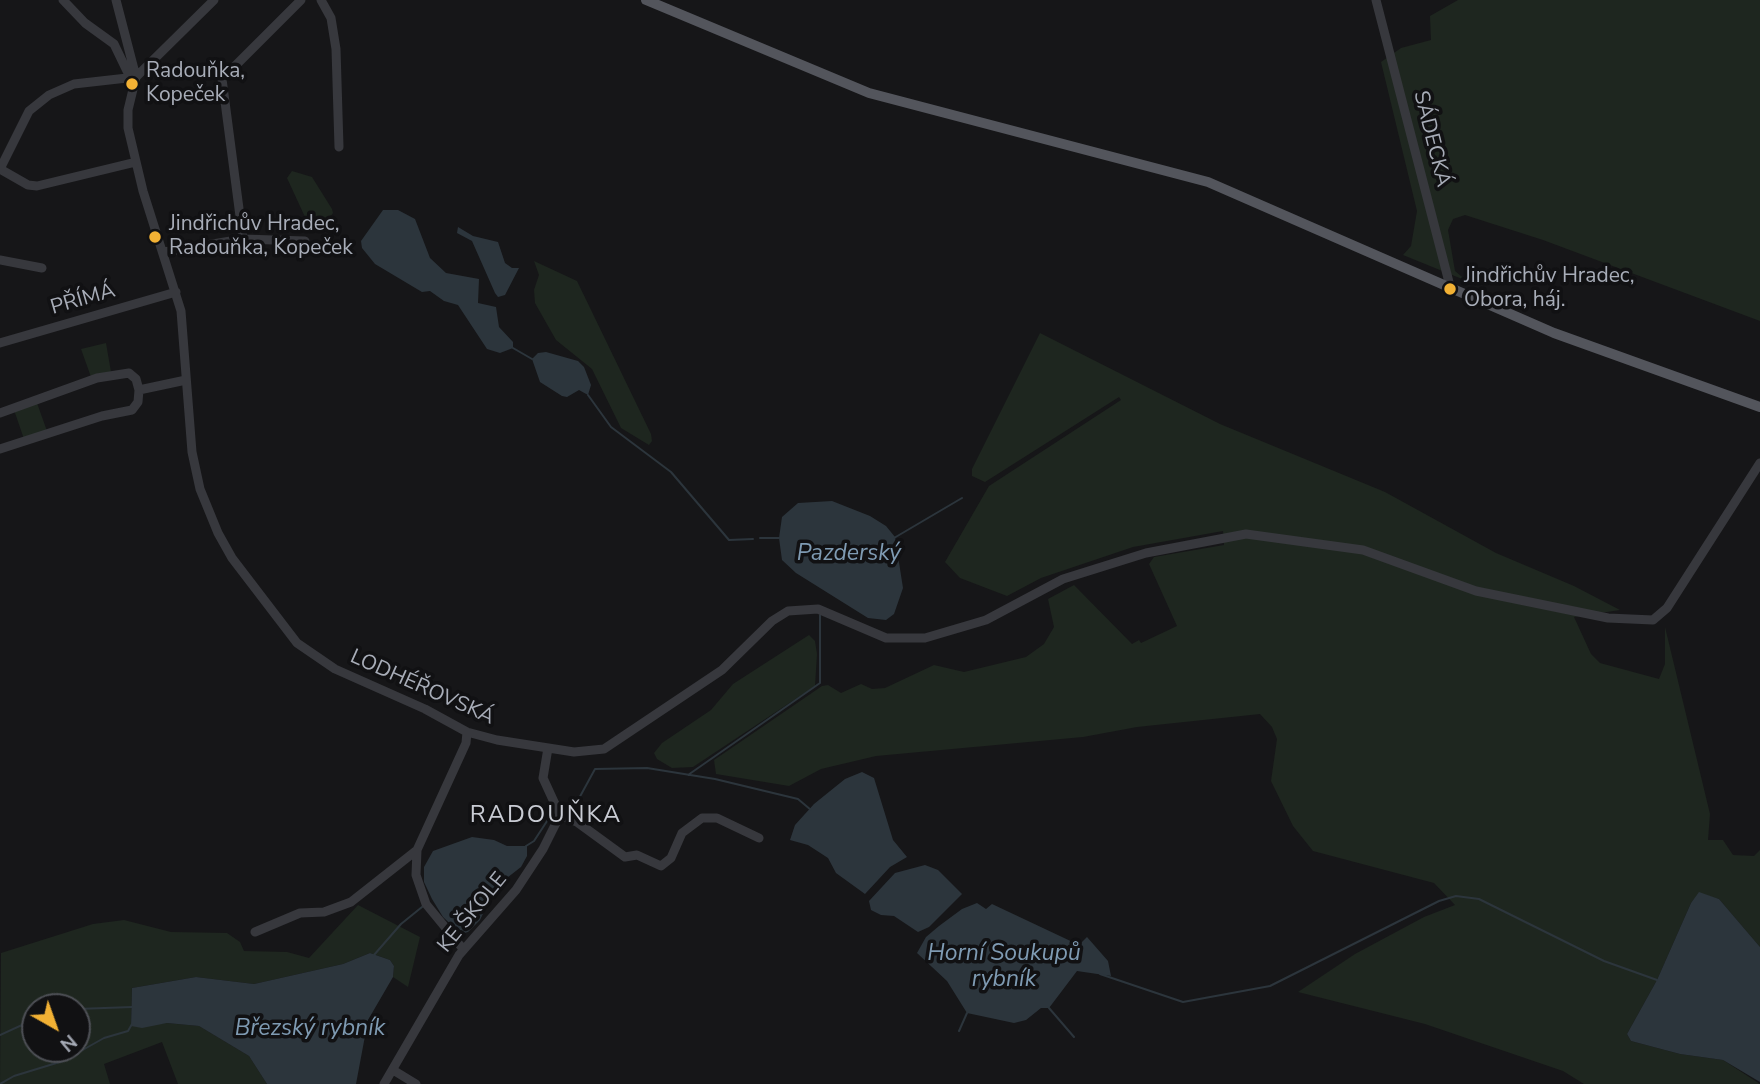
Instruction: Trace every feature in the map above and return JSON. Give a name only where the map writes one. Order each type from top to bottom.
[{"type":"main road","points":[[646,0],[869,93],[1208,182],[1554,333],[1760,407]]},
{"type":"street","points":[[63,0],[85,23],[114,44],[127,71],[136,77]]},
{"type":"street","points":[[116,0],[136,77]]},
{"type":"street","points":[[136,162],[37,186],[28,185],[0,169],[29,111],[49,95],[74,84],[136,77],[214,0]]},
{"type":"street","points":[[243,239],[222,79],[301,0]]},
{"type":"street","points":[[321,0],[331,18],[336,49],[339,147]]},
{"type":"street","name":"SÁDECKÁ","points":[[1376,0],[1450,286]]},
{"type":"street","name":"LODHÉŘOVSKÁ","points":[[136,77],[128,110],[136,162],[176,292],[184,336],[195,465],[200,489],[218,533],[261,599],[287,633],[311,655],[467,732],[574,752],[604,749],[722,670],[772,621],[788,611],[818,608],[886,638],[925,638],[986,620],[1063,579],[1146,553],[1246,534],[1363,550],[1476,591],[1608,618],[1653,620],[1661,616],[1667,608],[1760,463]]},
{"type":"street","points":[[164,252],[243,239],[305,241]]},
{"type":"street","points":[[0,260],[43,268]]},
{"type":"street","name":"PŘÍMÁ","points":[[0,343],[176,292]]},
{"type":"street","points":[[0,413],[97,378],[130,373],[136,379],[139,390],[138,402],[132,410],[102,416],[0,449]]},
{"type":"street","points":[[139,390],[186,380]]},
{"type":"street","points":[[463,949],[426,904],[416,875],[417,850],[466,743],[467,732]]},
{"type":"street","points":[[548,748],[542,778],[560,815],[577,822],[625,857],[637,855],[661,866],[671,858],[682,833],[702,818],[717,818],[759,838]]},
{"type":"street","name":"KE ŠKOLE","points":[[384,1084],[463,949],[516,890],[543,849],[560,815]]},
{"type":"street","points":[[254,932],[300,913],[324,912],[351,902],[417,850]]},
{"type":"street","points":[[393,1070],[416,1084]]},
{"type":"shaded area","points":[[1458,0],[1760,0],[1760,321],[1543,240],[1465,215],[1453,219],[1448,230],[1455,271],[1467,281],[1403,255],[1411,246],[1417,211],[1381,62],[1401,48],[1431,40],[1430,16]]},
{"type":"shaded area","points":[[292,171],[312,177],[332,209],[333,213],[326,222],[311,230],[287,178]]},
{"type":"shaded area","points":[[534,261],[577,281],[651,434],[652,441],[649,445],[621,428],[592,369],[556,340],[535,303],[534,290],[539,275]]},
{"type":"shaded area","points":[[1040,333],[1220,424],[1385,492],[1496,553],[1574,586],[1620,610],[1574,617],[1591,654],[1600,663],[1659,679],[1665,664],[1665,627],[1710,814],[1708,840],[1723,840],[1733,855],[1754,856],[1760,850],[1760,947],[1719,899],[1699,893],[1691,903],[1657,980],[1627,1034],[1631,1041],[1680,1054],[1723,1060],[1760,1084],[1584,1084],[1563,1071],[1425,1024],[1298,992],[1355,954],[1424,917],[1455,905],[1434,883],[1313,851],[1293,826],[1271,781],[1277,739],[1272,727],[1260,714],[1137,727],[1083,737],[876,756],[821,769],[789,786],[716,774],[714,760],[822,686],[828,685],[841,693],[861,684],[872,689],[885,688],[934,665],[964,672],[1026,657],[1044,644],[1054,627],[1048,599],[1074,585],[1132,644],[1139,640],[1141,643],[1177,626],[1149,564],[1154,557],[1224,545],[1223,531],[1133,547],[1041,578],[1007,596],[960,578],[945,562],[989,486],[1121,400],[1119,397],[985,482],[972,476],[972,469]]},
{"type":"shaded area","points":[[106,343],[111,372],[91,377],[81,349]]},
{"type":"shaded area","points":[[37,403],[47,431],[24,439],[14,410]]},
{"type":"shaded area","points":[[809,635],[815,641],[817,654],[815,686],[693,767],[672,768],[657,759],[654,753],[662,743],[711,710],[733,684]]},
{"type":"shaded area","points":[[358,905],[420,937],[408,987],[393,977],[394,966],[390,960],[370,953],[343,964],[254,984],[196,977],[132,988],[131,1026],[167,1023],[199,1026],[249,1056],[267,1084],[178,1084],[162,1042],[104,1064],[110,1084],[0,1084],[1,953],[93,924],[124,920],[171,932],[227,933],[240,942],[244,951],[287,952],[309,958]]},
{"type":"water","points":[[383,210],[398,210],[415,219],[430,258],[446,273],[479,279],[478,303],[496,307],[499,327],[513,342],[513,348],[500,353],[487,349],[458,305],[444,301],[430,291],[422,292],[375,264],[362,248],[361,241]]},
{"type":"water","points":[[458,227],[473,236],[498,242],[505,263],[512,268],[519,268],[505,295],[498,297],[495,293],[472,241],[457,233]]},
{"type":"water","points":[[546,352],[578,361],[584,367],[591,385],[588,395],[579,390],[567,397],[562,396],[540,382],[532,359],[538,353]]},
{"type":"water","name":"Pazderský","points":[[832,501],[870,516],[886,526],[895,537],[903,588],[894,614],[886,620],[868,618],[796,573],[782,560],[779,538],[782,517],[798,503]]},
{"type":"water","points":[[862,772],[874,778],[893,840],[907,857],[890,867],[865,894],[836,873],[828,858],[808,845],[790,840],[795,825],[814,804],[845,779]]},
{"type":"water","points":[[472,837],[494,840],[507,846],[527,846],[527,856],[521,867],[503,881],[492,895],[480,920],[468,932],[461,934],[443,917],[432,899],[424,882],[424,867],[433,851]]},
{"type":"water","points":[[925,865],[938,870],[962,894],[929,927],[918,932],[894,916],[881,915],[871,910],[869,901],[895,873]]},
{"type":"water","points":[[1699,892],[1719,899],[1760,947],[1760,1082],[1723,1060],[1680,1054],[1631,1041],[1627,1034],[1657,980],[1691,903]]},
{"type":"water","name":"Horní Soukupů rybník","points":[[977,903],[986,909],[992,904],[1079,945],[1087,937],[1108,961],[1111,976],[1077,971],[1049,1008],[1041,1008],[1026,1020],[1014,1023],[967,1013],[947,981],[917,953],[926,937],[939,926],[962,909]]},
{"type":"water","name":"Březský rybník","points":[[370,953],[390,960],[394,966],[393,977],[368,1020],[356,1084],[267,1084],[249,1056],[199,1026],[167,1023],[142,1028],[131,1026],[132,988],[196,977],[254,984],[343,964]]},
{"type":"waterway","points":[[513,348],[532,359]]},
{"type":"waterway","points":[[588,395],[611,427],[671,472],[729,540],[753,539]]},
{"type":"waterway","points":[[894,538],[962,498]]},
{"type":"waterway","points":[[760,538],[779,538]]},
{"type":"waterway","points":[[688,775],[820,683],[820,615]]},
{"type":"waterway","points":[[562,809],[577,802],[595,769],[647,768],[715,779],[798,799],[811,810]]},
{"type":"waterway","points":[[526,846],[534,841],[553,812]]},
{"type":"waterway","points":[[1100,974],[1183,1002],[1270,986],[1439,901],[1456,896],[1479,899],[1604,961],[1657,980]]},
{"type":"waterway","points":[[374,955],[401,924],[422,907]]},
{"type":"waterway","points":[[91,1008],[132,1007]]},
{"type":"waterway","points":[[1049,1008],[1074,1037]]},
{"type":"waterway","points":[[959,1031],[967,1013]]},
{"type":"waterway","points":[[0,1084],[14,1076],[63,1061],[104,1038],[128,1031],[132,1024]]},
{"type":"waterway","points":[[0,1035],[21,1025]]},
{"type":"place","name":"Radouňka, Kopeček","points":[[132,84]]},
{"type":"place","name":"Jindřichův Hradec, Radouňka, Kopeček","points":[[155,237]]},
{"type":"place","name":"Jindřichův Hradec, Obora, háj.","points":[[1450,289]]},
{"type":"district","name":"RADOUŇKA","points":[[546,816]]}]
